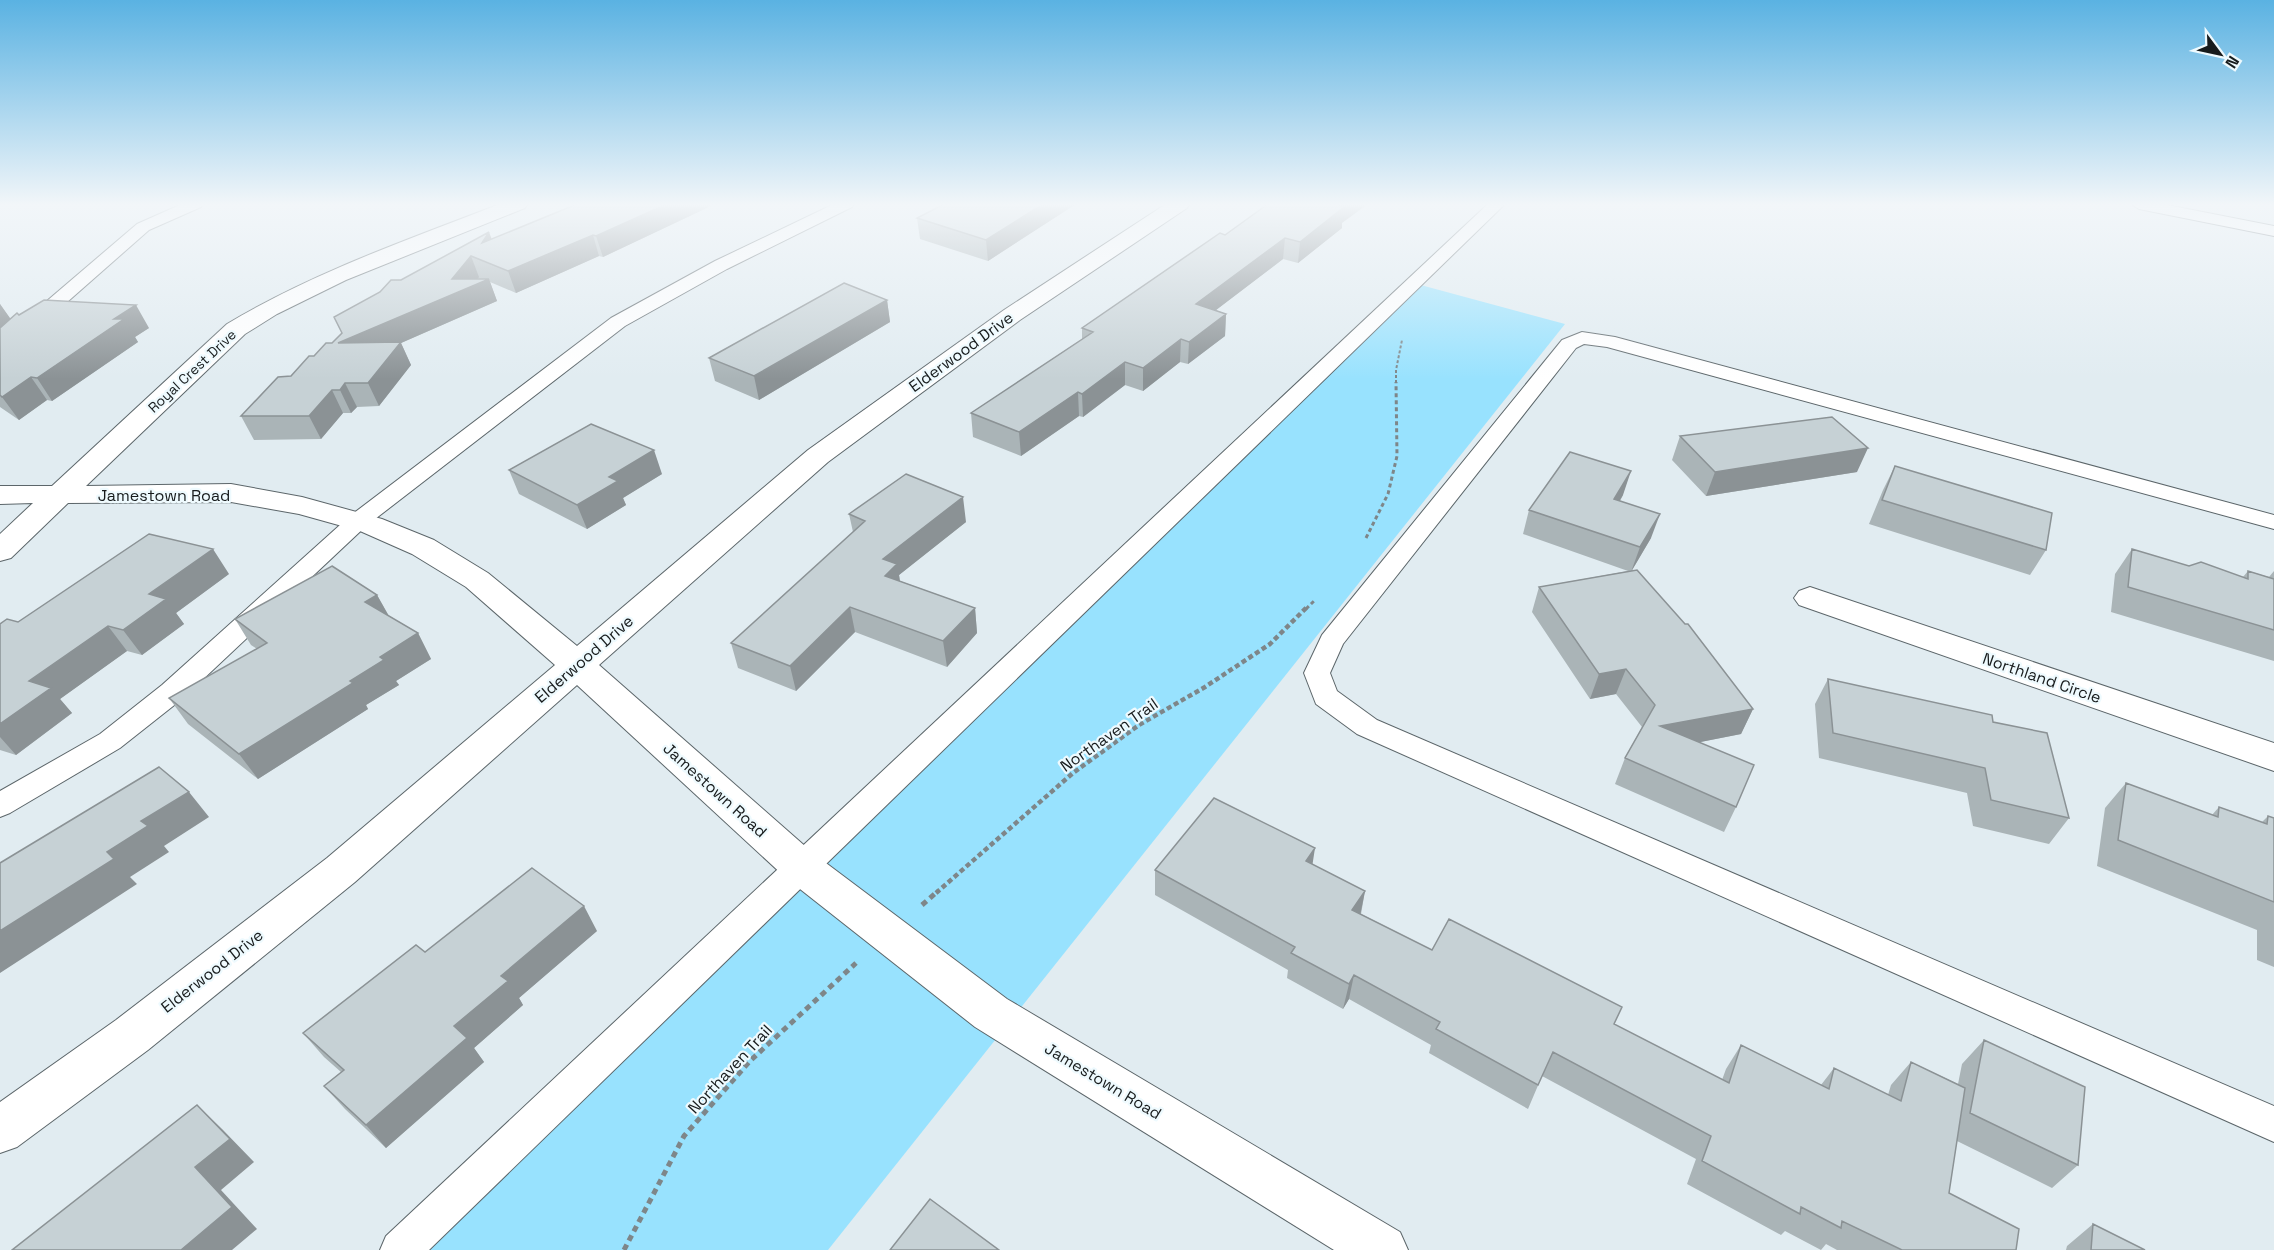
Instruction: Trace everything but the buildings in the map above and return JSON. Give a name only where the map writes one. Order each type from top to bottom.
[{"type":"street","name":"Royal Crest Drive","points":[[0,551],[236,329],[275,304],[316,284],[371,262]]},
{"type":"street","name":"Elderwood Drive","points":[[0,1130],[132,1035],[341,870],[818,456],[1012,315],[1092,262]]},
{"type":"street","name":"Jamestown Road","points":[[0,495],[231,493],[302,506],[358,521],[423,547],[477,580],[577,665],[800,866],[886,935],[991,1012],[1382,1250]]},
{"type":"street","name":"Northland Circle","points":[[1810,598],[2274,757]]},
{"type":"lane","points":[[0,351],[103,262]]},
{"type":"lane","points":[[0,805],[110,741],[172,692],[358,521],[618,322],[728,262]]},
{"type":"lane","points":[[400,1250],[800,866],[1436,262]]},
{"type":"lane","points":[[2274,522],[1608,341],[1582,338],[1569,344],[1338,632],[1331,641],[1317,673],[1326,697],[1367,727],[2274,1124]]},
{"type":"path","points":[[1365,539],[1388,494],[1397,456],[1396,370],[1403,337]]},
{"type":"path","name":"Northaven Trail","points":[[624,1250],[684,1136],[750,1061],[886,935],[1072,773],[1139,725],[1205,687],[1270,644],[1321,594]]},
{"type":"shaded area","points":[[1417,284],[1565,324],[828,1250],[420,1250]]}]
